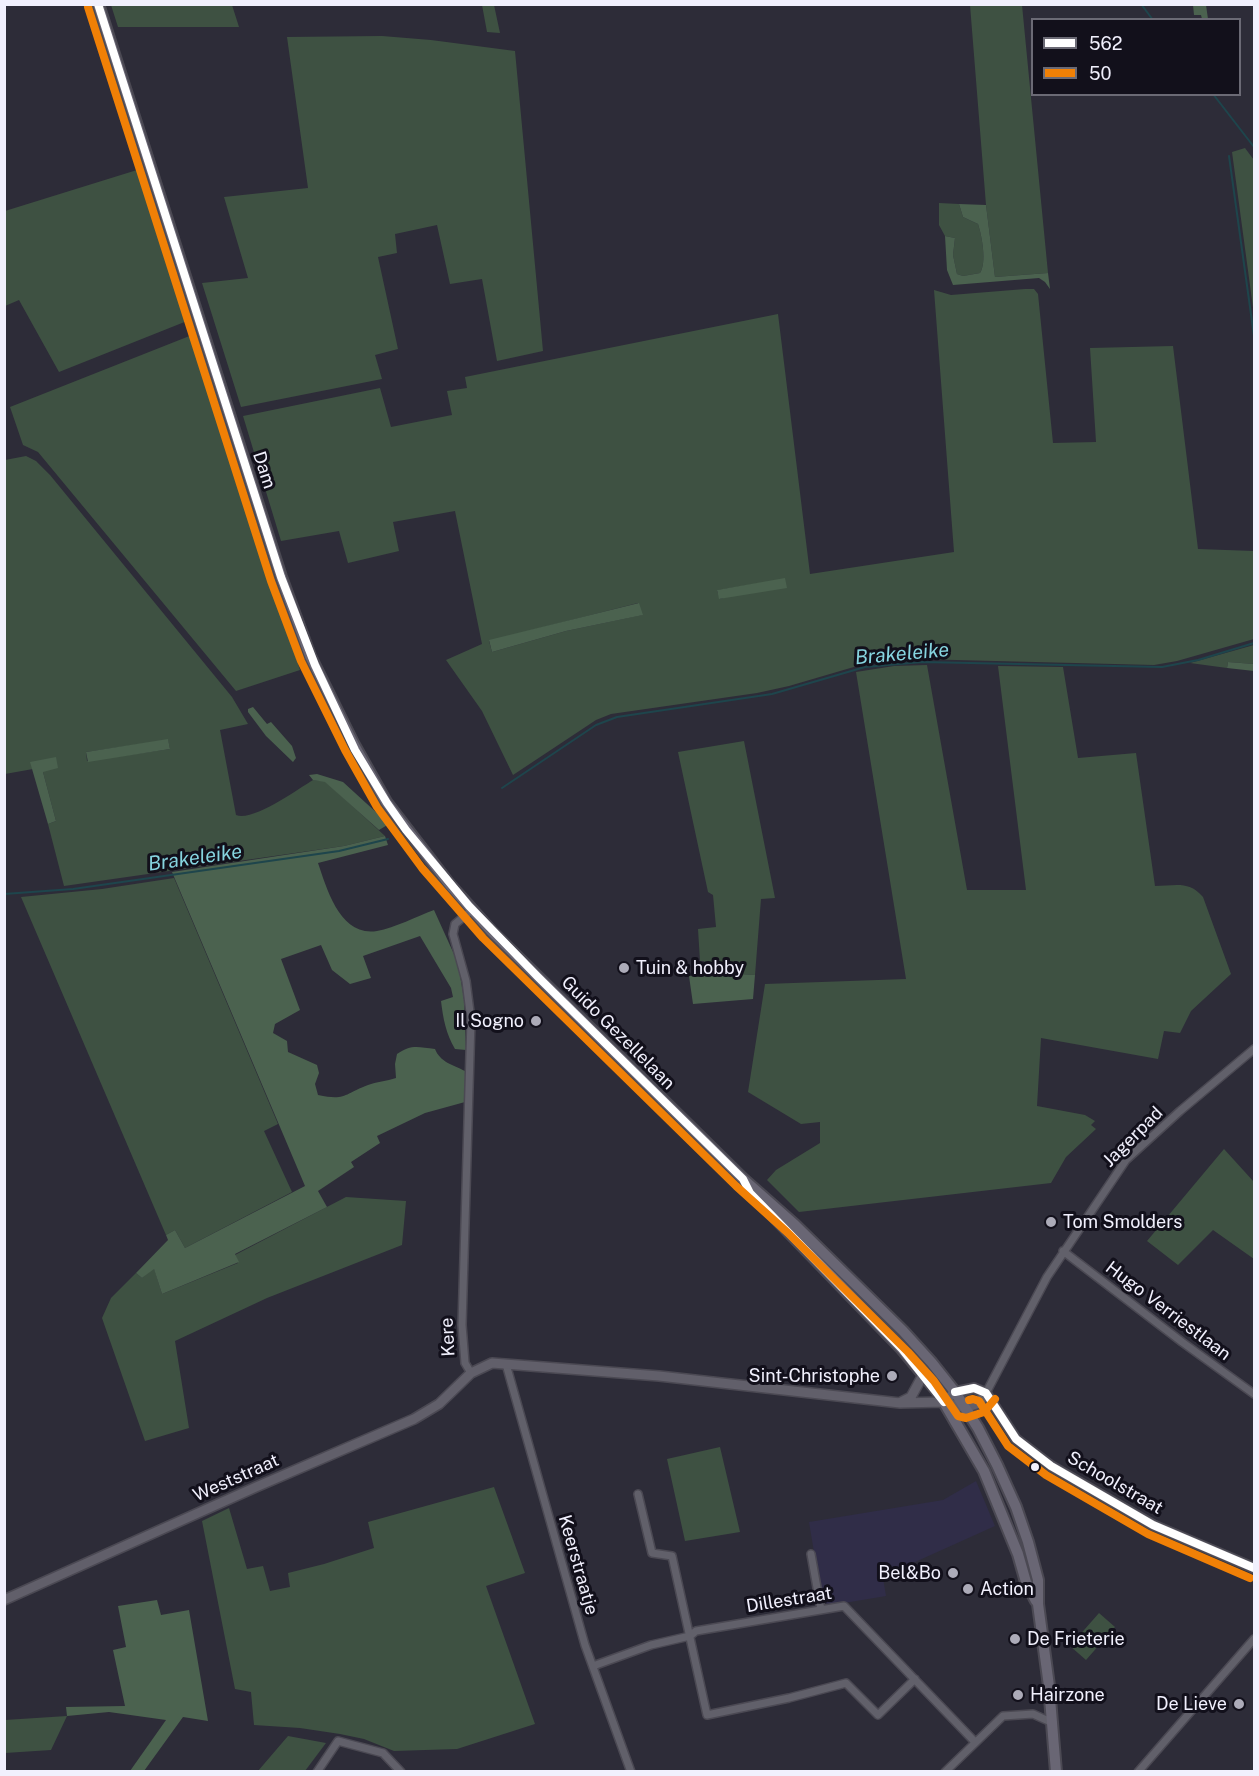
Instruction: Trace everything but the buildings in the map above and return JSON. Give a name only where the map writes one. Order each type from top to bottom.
[{"type":"main road","name":"Dam","points":[[98,4],[281,577],[310,656],[354,745],[387,802],[413,839],[472,910]]},
{"type":"main road","name":"Guido Gezellelaan","points":[[472,910],[743,1179],[750,1192],[816,1253],[870,1308],[916,1345],[955,1392],[978,1428],[1016,1507],[1038,1580],[1038,1604]]},
{"type":"main road","name":"Guido Gezellelaan","points":[[870,1308],[944,1402],[984,1471],[1018,1554],[1026,1582],[1038,1604]]},
{"type":"main road","points":[[1038,1604],[1044,1638],[1056,1772]]},
{"type":"street","name":"Kere","points":[[472,910],[455,924],[453,934],[463,966],[471,1020],[462,1325],[465,1363],[471,1373],[492,1363],[659,1376],[900,1403],[944,1402],[965,1408]]},
{"type":"street","name":"Jagerpad","points":[[986,1393],[1047,1277],[1126,1160],[1254,1049]]},
{"type":"street","name":"Hugo Verriestlaan","points":[[1064,1251],[1254,1394]]},
{"type":"street","name":"Keerstraatje","points":[[506,1364],[593,1666],[631,1772]]},
{"type":"street","name":"Weststraat","points":[[4,1600],[421,1416],[439,1404],[471,1373]]},
{"type":"street","points":[[900,1403],[911,1397],[923,1375]]},
{"type":"street","points":[[944,1402],[955,1392],[974,1388],[986,1393],[979,1403],[965,1408]]},
{"type":"street","name":"Schoolstraat","points":[[986,1393],[1016,1439],[1051,1466],[1154,1524],[1254,1568]]},
{"type":"street","points":[[638,1494],[652,1553],[672,1556],[707,1715],[789,1698],[846,1683],[878,1716],[915,1679]]},
{"type":"street","points":[[811,1554],[821,1610]]},
{"type":"street","name":"Dillestraat","points":[[593,1666],[651,1645],[690,1636],[696,1631],[844,1606],[975,1742]]},
{"type":"street","points":[[1138,1772],[1254,1639]]},
{"type":"street","points":[[945,1772],[1003,1716],[1033,1714],[1053,1723]]},
{"type":"street","points":[[317,1772],[338,1741],[383,1753],[401,1772]]},
{"type":"shaded area","points":[[976,1481],[995,1526],[904,1567],[905,1575],[883,1578],[886,1596],[832,1605],[822,1600],[809,1522],[943,1500]]},
{"type":"green space","points":[[111,5],[232,5],[239,27],[118,27]]},
{"type":"green space","points":[[482,5],[494,5],[500,33],[487,32]]},
{"type":"green space","points":[[970,5],[1022,5],[1048,273],[995,277],[986,205]]},
{"type":"green space","points":[[1193,5],[1206,5],[1208,18],[1194,15]]},
{"type":"green space","points":[[382,36],[515,51],[543,351],[497,361],[482,279],[450,284],[437,225],[395,234],[397,253],[378,257],[398,349],[375,355],[382,379],[241,407],[202,283],[248,278],[224,197],[308,188],[287,37]]},
{"type":"green space","points":[[1245,148],[1254,160],[1254,315],[1232,152]]},
{"type":"green space","points":[[137,170],[187,321],[59,372],[19,300],[5,306],[5,211]]},
{"type":"green space","points":[[939,203],[959,204],[963,217],[978,224],[983,256],[980,273],[963,276],[957,274],[953,255],[955,238],[945,236],[939,225]]},
{"type":"green space","points":[[959,204],[986,205],[995,277],[1048,273],[1050,289],[1039,278],[953,285],[947,270],[945,236],[955,238],[953,255],[957,274],[963,276],[980,273],[983,263],[978,224],[963,217]]},
{"type":"green space","points":[[1025,289],[1034,289],[1038,294],[1053,443],[1096,442],[1090,348],[1173,346],[1198,549],[1254,551],[1254,639],[1177,661],[1154,665],[916,659],[864,664],[757,693],[611,714],[596,720],[513,775],[482,711],[446,660],[482,644],[455,511],[393,522],[399,551],[348,563],[339,531],[281,541],[243,416],[380,388],[391,427],[452,415],[447,391],[467,388],[465,377],[778,314],[810,574],[954,552],[934,290],[951,295]],"holes":[[[785,579],[720,599],[717,591],[718,590]],[[638,603],[642,615],[566,631],[492,652],[489,641]]]},
{"type":"green space","points":[[192,335],[300,670],[236,691],[38,452],[23,445],[10,407]]},
{"type":"green space","points":[[26,456],[36,461],[50,475],[232,697],[248,724],[220,730],[236,815],[244,816],[264,809],[313,780],[325,781],[385,836],[344,846],[64,886],[48,824],[56,821],[43,772],[31,763],[33,769],[5,774],[5,460]],"holes":[[[168,740],[170,749],[87,761],[86,752]]]},
{"type":"green space","points":[[785,578],[787,588],[719,599],[717,590]]},
{"type":"green space","points":[[639,603],[643,615],[566,631],[492,652],[489,640]]},
{"type":"green space","points":[[1254,645],[1254,664],[1228,662],[1227,668],[1190,663]]},
{"type":"green space","points":[[1228,662],[1254,664],[1254,671],[1227,668]]},
{"type":"green space","points":[[927,665],[967,890],[1026,890],[998,666],[1063,667],[1078,758],[1136,753],[1155,886],[1187,886],[1203,897],[1231,974],[1191,1011],[1180,1033],[1164,1031],[1158,1059],[1041,1038],[1037,1106],[1085,1115],[1095,1121],[1091,1125],[1096,1129],[1066,1157],[1051,1183],[799,1212],[767,1180],[776,1170],[820,1143],[820,1122],[801,1124],[748,1092],[765,984],[906,979],[856,672],[894,666]]},
{"type":"green space","points":[[253,707],[267,724],[271,722],[292,746],[296,758],[293,762],[266,736],[248,712],[248,709]]},
{"type":"green space","points":[[168,739],[170,749],[88,762],[86,752]]},
{"type":"green space","points":[[744,741],[775,898],[761,899],[755,975],[738,974],[738,965],[705,968],[704,961],[700,961],[698,929],[716,927],[713,895],[708,892],[678,752]]},
{"type":"green space","points":[[56,757],[58,768],[43,772],[56,821],[48,824],[30,762]]},
{"type":"green space","points":[[317,774],[343,782],[389,824],[379,830],[325,782],[313,780],[309,775]]},
{"type":"green space","points":[[385,836],[388,845],[318,863],[326,885],[344,919],[353,927],[364,931],[377,931],[398,925],[434,910],[458,963],[464,999],[466,1050],[455,1049],[449,1038],[441,1001],[453,997],[451,988],[420,936],[363,956],[371,978],[350,984],[332,970],[321,945],[281,959],[300,1010],[275,1024],[273,1033],[287,1041],[288,1052],[317,1065],[319,1073],[315,1084],[318,1095],[340,1097],[368,1085],[396,1078],[397,1054],[411,1047],[419,1047],[435,1049],[444,1060],[465,1071],[465,1102],[425,1113],[377,1136],[380,1143],[351,1162],[354,1167],[318,1191],[327,1207],[235,1254],[239,1262],[162,1294],[154,1269],[142,1278],[136,1273],[168,1240],[166,1235],[175,1230],[185,1248],[305,1186],[172,872],[344,846]]},
{"type":"green space","points":[[174,878],[278,1124],[264,1131],[292,1192],[185,1248],[175,1230],[166,1235],[21,897],[102,889]]},
{"type":"green space","points":[[739,965],[739,974],[755,975],[753,999],[693,1004],[689,976],[706,975],[705,968]]},
{"type":"green space","points":[[1224,1149],[1254,1182],[1254,1259],[1213,1230],[1178,1265],[1147,1241]]},
{"type":"green space","points":[[346,1197],[406,1201],[402,1245],[267,1298],[175,1341],[189,1428],[145,1441],[102,1318],[111,1298],[136,1273],[142,1278],[154,1268],[162,1294],[238,1263],[235,1255]]},
{"type":"green space","points":[[720,1447],[740,1532],[685,1541],[667,1459]]},
{"type":"green space","points":[[494,1487],[525,1573],[486,1586],[535,1724],[457,1749],[394,1751],[364,1739],[340,1734],[300,1728],[254,1725],[251,1692],[235,1689],[202,1521],[229,1508],[247,1569],[263,1566],[270,1591],[290,1587],[288,1573],[374,1548],[368,1522]]},
{"type":"green space","points":[[157,1600],[161,1615],[189,1610],[208,1721],[183,1717],[144,1771],[130,1771],[166,1720],[109,1712],[67,1716],[66,1707],[125,1706],[113,1650],[126,1647],[118,1606]]},
{"type":"green space","points":[[1099,1613],[1115,1627],[1086,1660],[1070,1646]]},
{"type":"green space","points":[[67,1716],[51,1750],[5,1753],[5,1720]]},
{"type":"green space","points":[[288,1736],[326,1743],[305,1771],[258,1771]]},
{"type":"waterway","points":[[1141,4],[1152,18]]},
{"type":"waterway","points":[[1215,96],[1254,147]]},
{"type":"waterway","points":[[1229,156],[1254,336]]},
{"type":"waterway","name":"Brakeleike","points":[[502,788],[596,725],[617,717],[772,694],[865,667],[922,662],[1162,667],[1198,660],[1254,643]]},
{"type":"waterway","name":"Brakeleike","points":[[4,894],[73,889],[339,851],[388,839]]},
{"type":"transit line","name":"562","points":[[98,4],[281,577],[315,665],[355,750],[387,803],[406,830],[469,906],[743,1179],[750,1193],[902,1349],[944,1402]]},
{"type":"transit line","name":"50","points":[[88,7],[271,581],[301,661],[345,750],[377,807],[422,868],[483,938],[908,1352],[934,1381],[958,1416],[966,1418],[984,1412],[995,1399]]},
{"type":"transit line","name":"562","points":[[955,1392],[974,1388],[986,1393],[1016,1439],[1051,1466],[1153,1525],[1254,1568]]},
{"type":"transit line","name":"50","points":[[969,1400],[979,1401],[1008,1446],[1046,1475],[1148,1534],[1250,1578]]},
{"type":"place","name":"Tuin & hobby","points":[[624,968]]},
{"type":"place","name":"Il Sogno","points":[[536,1021]]},
{"type":"place","name":"Tom Smolders","points":[[1051,1222]]},
{"type":"place","name":"Sint-Christophe","points":[[892,1376]]},
{"type":"place","name":"Bel&Bo","points":[[953,1573]]},
{"type":"place","name":"Action","points":[[968,1589]]},
{"type":"place","name":"De Frieterie","points":[[1015,1639]]},
{"type":"place","name":"Hairzone","points":[[1018,1695]]},
{"type":"place","name":"De Lieve","points":[[1239,1704]]}]
